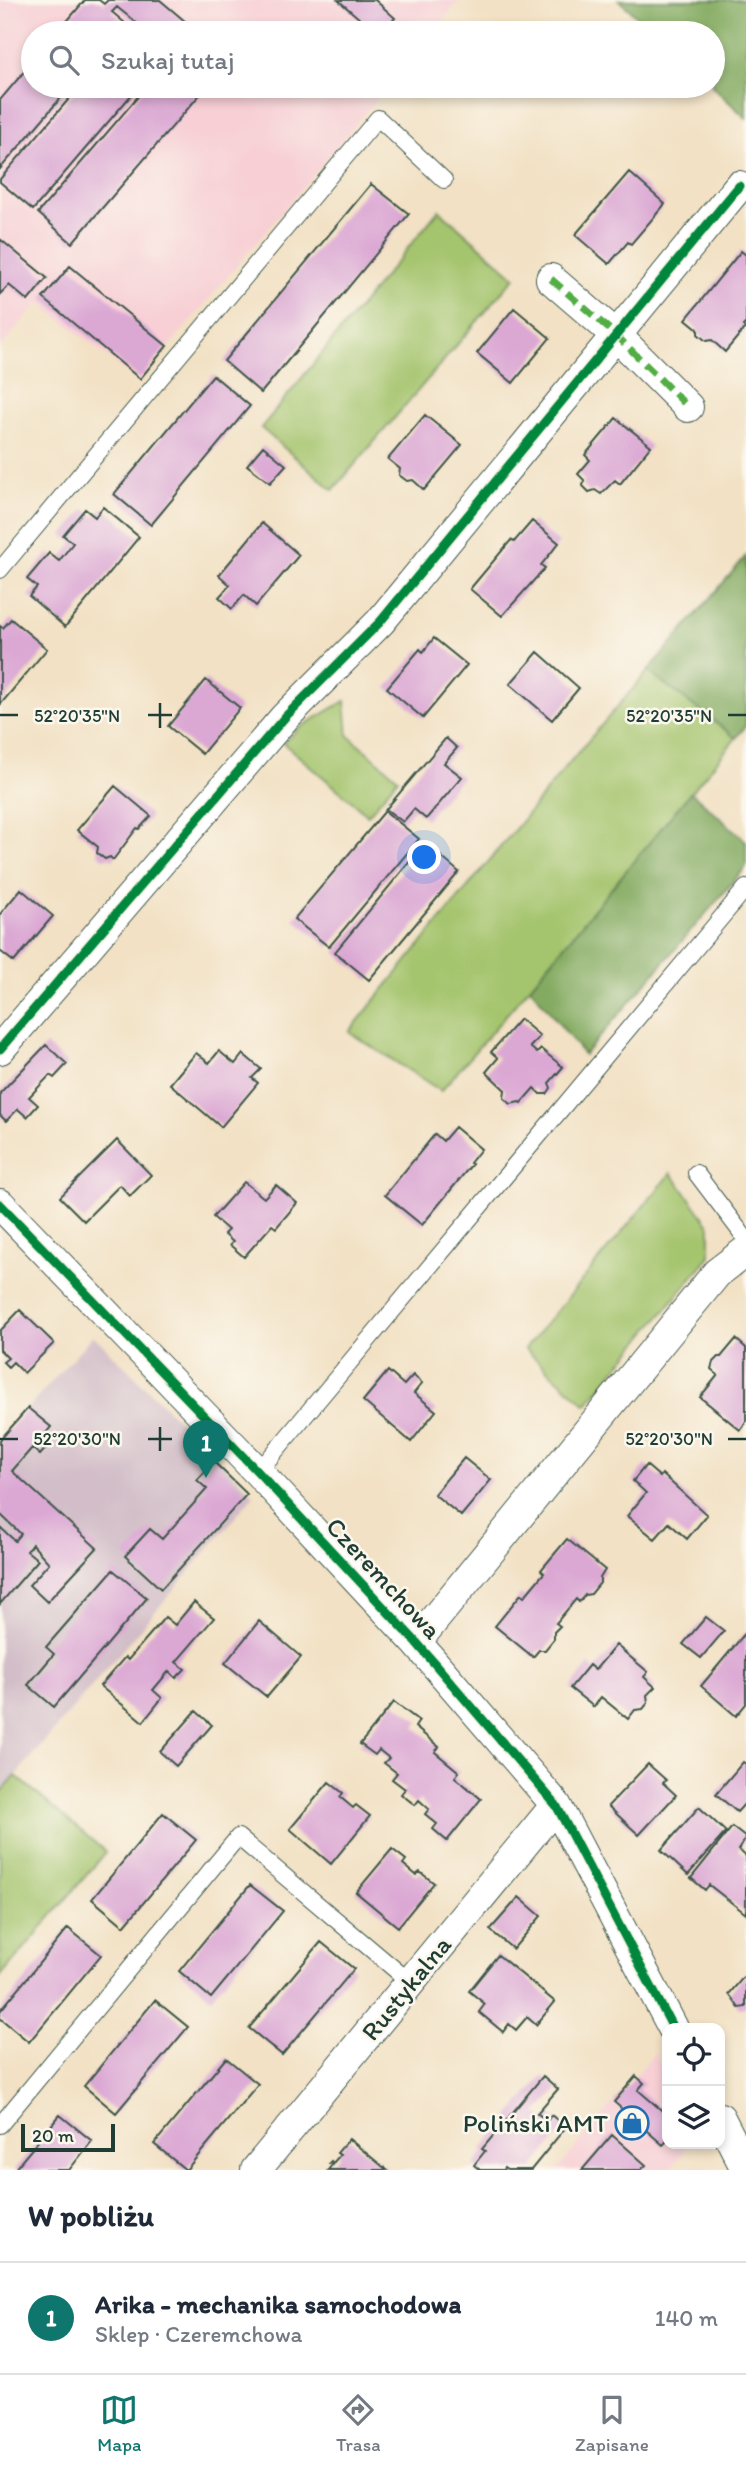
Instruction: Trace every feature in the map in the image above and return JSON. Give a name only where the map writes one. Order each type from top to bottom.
[{"type":"street","points":[[0,1049],[285,717],[380,622],[739,186]]},
{"type":"street","points":[[551,279],[615,335],[688,407]]},
{"type":"street","name":"Czeremchowa","points":[[0,1204],[258,1472],[416,1642],[556,1805],[670,2023]]},
{"type":"street","points":[[416,1642],[717,1273],[746,1251]]},
{"type":"street","name":"Rustykalna","points":[[256,2170],[556,1805]]},
{"type":"street","points":[[725,2128],[746,2169]]},
{"type":"lane","points":[[0,570],[378,118],[443,180]]},
{"type":"lane","points":[[258,1472],[746,888]]},
{"type":"lane","points":[[696,1173],[746,1239]]},
{"type":"lane","points":[[0,2125],[238,1837],[411,1983]]},
{"type":"shaded area","points":[[0,0],[460,0],[442,21],[21,21],[21,98],[378,98],[139,382],[39,302],[0,348]]},
{"type":"shaded area","points":[[93,1335],[254,1495],[0,1794],[0,1440]]},
{"type":"shaded area","name":"Poliński AMT","points":[[655,2053],[662,2066],[662,2149],[686,2149],[669,2170],[557,2170]]},
{"type":"green space","points":[[619,0],[746,0],[746,118],[725,98],[725,21],[642,21]]},
{"type":"green space","points":[[439,210],[515,277],[333,490],[261,428]]},
{"type":"green space","points":[[746,556],[746,726],[736,738],[648,671]]},
{"type":"green space","points":[[648,671],[736,738],[530,987],[441,1091],[349,1032],[570,762]]},
{"type":"green space","points":[[345,701],[348,735],[398,778],[368,815],[283,743],[299,728]]},
{"type":"green space","points":[[691,792],[746,841],[746,867],[584,1055],[530,987]]},
{"type":"green space","points":[[671,1173],[710,1226],[710,1256],[586,1405],[525,1349]]},
{"type":"green space","points":[[16,1776],[106,1852],[0,1977],[0,1794]]},
{"type":"building","points":[[85,0],[99,0],[104,4],[108,0],[160,0],[185,21],[134,21],[117,7],[112,12],[123,21],[67,21]]},
{"type":"building","points":[[338,0],[375,0],[395,18],[392,21],[362,21]]},
{"type":"building","points":[[21,75],[21,98],[61,98],[0,169],[0,100]]},
{"type":"building","points":[[70,98],[129,98],[33,210],[0,182]]},
{"type":"building","points":[[137,98],[197,98],[72,243],[38,213]]},
{"type":"building","points":[[629,172],[665,204],[631,244],[628,242],[609,264],[575,235]]},
{"type":"building","points":[[371,184],[409,214],[261,393],[224,361]]},
{"type":"building","points":[[0,239],[47,278],[28,301],[9,285],[0,294]]},
{"type":"building","points":[[741,251],[746,255],[746,323],[743,326],[745,328],[725,352],[712,340],[706,341],[698,334],[698,329],[686,319]]},
{"type":"building","points":[[70,266],[167,346],[140,379],[43,298]]},
{"type":"building","points":[[514,308],[550,338],[513,383],[477,353]]},
{"type":"building","points":[[213,375],[250,406],[151,525],[114,494]]},
{"type":"building","points":[[425,415],[462,445],[424,490],[413,480],[407,481],[399,475],[400,469],[388,459]]},
{"type":"building","points":[[616,418],[651,446],[620,484],[615,480],[601,494],[595,490],[589,492],[578,474],[590,460],[585,455]]},
{"type":"building","points":[[263,446],[286,465],[270,483],[247,465]]},
{"type":"building","points":[[103,507],[139,537],[65,627],[29,596],[37,587],[27,579],[49,553],[59,561],[73,543],[63,535],[85,509],[95,517]]},
{"type":"building","points":[[532,521],[559,543],[541,565],[545,568],[502,616],[470,589],[511,540],[514,542]]},
{"type":"building","points":[[262,523],[299,555],[256,606],[244,595],[232,609],[219,597],[230,585],[219,575]]},
{"type":"building","points":[[11,619],[47,649],[0,705],[0,626],[3,628]]},
{"type":"building","points":[[434,638],[467,665],[423,718],[387,688],[420,649],[423,652]]},
{"type":"building","points":[[538,652],[579,688],[552,720],[510,684]]},
{"type":"building","points":[[206,680],[240,708],[202,754],[168,726]]},
{"type":"building","points":[[446,738],[457,748],[444,763],[462,777],[426,819],[414,809],[403,822],[386,809]]},
{"type":"building","points":[[115,786],[151,816],[137,828],[113,860],[110,857],[105,859],[97,853],[98,847],[77,830]]},
{"type":"building","points":[[385,811],[419,839],[329,947],[294,919]]},
{"type":"building","points":[[425,843],[459,872],[369,980],[335,952]]},
{"type":"building","points":[[21,889],[53,916],[14,962],[0,951],[0,914]]},
{"type":"building","points":[[520,1019],[540,1036],[530,1047],[537,1053],[541,1049],[563,1067],[549,1083],[551,1088],[547,1094],[540,1094],[534,1088],[521,1103],[511,1104],[504,1098],[505,1090],[486,1072],[498,1058],[491,1052]]},
{"type":"building","points":[[46,1045],[67,1064],[54,1078],[50,1075],[29,1097],[38,1105],[27,1117],[18,1109],[6,1121],[0,1115],[0,1093]]},
{"type":"building","points":[[219,1051],[235,1064],[243,1054],[261,1069],[252,1078],[258,1083],[221,1127],[170,1084],[196,1053],[209,1063]]},
{"type":"building","points":[[455,1127],[481,1149],[422,1225],[385,1195],[435,1134],[443,1141]]},
{"type":"building","points":[[117,1140],[151,1175],[130,1196],[120,1185],[84,1221],[60,1197]]},
{"type":"building","points":[[244,1182],[264,1198],[276,1185],[297,1203],[276,1228],[272,1225],[244,1257],[230,1245],[233,1242],[224,1234],[228,1230],[213,1217]]},
{"type":"building","points":[[20,1310],[54,1343],[24,1373],[13,1362],[8,1367],[3,1362],[8,1358],[0,1350],[0,1331]]},
{"type":"building","points":[[736,1339],[746,1348],[746,1422],[740,1430],[700,1397],[718,1375],[711,1369],[713,1362],[721,1357]]},
{"type":"building","points":[[388,1371],[404,1385],[413,1375],[422,1383],[414,1393],[436,1411],[411,1442],[363,1401]]},
{"type":"building","points":[[28,1408],[51,1427],[41,1439],[49,1445],[40,1455],[32,1448],[12,1471],[97,1548],[47,1602],[29,1585],[49,1563],[32,1544],[27,1551],[38,1560],[0,1604],[0,1527],[15,1541],[21,1534],[0,1514],[0,1440]]},
{"type":"building","points":[[464,1458],[491,1480],[461,1516],[434,1494]]},
{"type":"building","points":[[214,1462],[247,1494],[161,1589],[125,1556],[150,1529],[162,1539],[207,1489],[197,1480]]},
{"type":"building","points":[[646,1465],[660,1477],[662,1474],[707,1515],[687,1539],[669,1523],[655,1539],[627,1516],[646,1493],[633,1481]]},
{"type":"building","points":[[567,1539],[605,1570],[600,1583],[591,1594],[585,1595],[579,1602],[576,1599],[556,1623],[560,1626],[545,1650],[539,1650],[533,1657],[495,1626],[521,1594],[524,1597],[544,1573],[541,1570]]},
{"type":"building","points":[[113,1570],[147,1598],[54,1707],[28,1685],[54,1654],[46,1647]]},
{"type":"building","points":[[194,1602],[214,1618],[176,1662],[185,1669],[176,1678],[169,1671],[153,1690],[162,1698],[143,1722],[100,1686],[125,1657],[128,1660],[165,1617],[175,1625]]},
{"type":"building","points":[[706,1617],[724,1631],[701,1658],[683,1644]]},
{"type":"building","points":[[259,1621],[301,1657],[267,1697],[225,1663]]},
{"type":"building","points":[[746,1632],[746,1704],[736,1716],[701,1686]]},
{"type":"building","points":[[616,1645],[648,1672],[644,1677],[655,1687],[647,1695],[648,1703],[643,1709],[635,1710],[628,1719],[601,1697],[594,1707],[570,1688],[589,1665],[595,1670]]},
{"type":"building","points":[[394,1702],[419,1721],[415,1727],[439,1747],[435,1752],[459,1772],[455,1777],[481,1799],[447,1841],[433,1829],[437,1824],[425,1814],[429,1809],[419,1800],[415,1805],[401,1794],[405,1789],[392,1779],[397,1773],[384,1763],[389,1758],[379,1750],[375,1755],[360,1744]]},
{"type":"building","points":[[196,1711],[212,1725],[176,1766],[160,1752]]},
{"type":"building","points":[[743,1762],[746,1764],[746,1802],[737,1812],[716,1794]]},
{"type":"building","points":[[648,1764],[666,1780],[663,1783],[676,1795],[639,1835],[608,1806]]},
{"type":"building","points":[[329,1782],[343,1793],[340,1797],[353,1808],[356,1805],[370,1816],[331,1864],[290,1829]]},
{"type":"building","points":[[699,1807],[726,1832],[688,1875],[661,1850]]},
{"type":"building","points":[[163,1813],[196,1840],[124,1926],[92,1899]]},
{"type":"building","points":[[732,1827],[746,1838],[738,1850],[746,1856],[746,1914],[709,1885],[705,1890],[691,1878]]},
{"type":"building","points":[[392,1849],[406,1860],[403,1864],[416,1875],[420,1872],[434,1883],[398,1927],[356,1892]]},
{"type":"building","points":[[250,1885],[283,1911],[211,1998],[179,1971]]},
{"type":"building","points":[[519,1897],[541,1916],[513,1949],[490,1930]]},
{"type":"building","points":[[68,1928],[101,1955],[29,2042],[0,2018],[0,2011]]},
{"type":"building","points":[[321,1942],[354,1969],[282,2055],[249,2028]]},
{"type":"building","points":[[498,1955],[555,2002],[536,2025],[527,2017],[516,2030],[509,2024],[503,2032],[479,2012],[485,2004],[469,1991]]},
{"type":"building","points":[[746,1974],[746,2007],[739,2008],[729,1994]]},
{"type":"building","points":[[155,2000],[188,2027],[116,2113],[84,2086]]},
{"type":"building","points":[[226,2058],[258,2084],[186,2170],[154,2144]]},
{"type":"building","points":[[543,2076],[558,2089],[537,2113],[547,2121],[551,2115],[566,2127],[531,2170],[480,2170],[474,2165],[485,2151],[482,2149]]},
{"type":"building","points":[[636,2076],[644,2083],[638,2090],[662,2111],[662,2144],[614,2102]]},
{"type":"building","points":[[60,2115],[92,2141],[69,2170],[14,2170]]},
{"type":"building","points":[[612,2135],[646,2165],[641,2170],[582,2170]]},
{"type":"building","points":[[349,2139],[387,2170],[328,2170],[332,2165],[329,2163],[333,2163],[340,2155],[337,2153]]},
{"type":"marked path","points":[[551,279],[616,335],[688,407]]},
{"type":"cycle path","points":[[0,1049],[285,717],[380,622],[739,186]]},
{"type":"cycle path","points":[[0,1204],[258,1472],[416,1642],[556,1805],[670,2023]]},
{"type":"place","name":"Arika - mechanika samochodowa","points":[[206,1478]]},
{"type":"place","name":"Poliński AMT","points":[[632,2123]]}]
